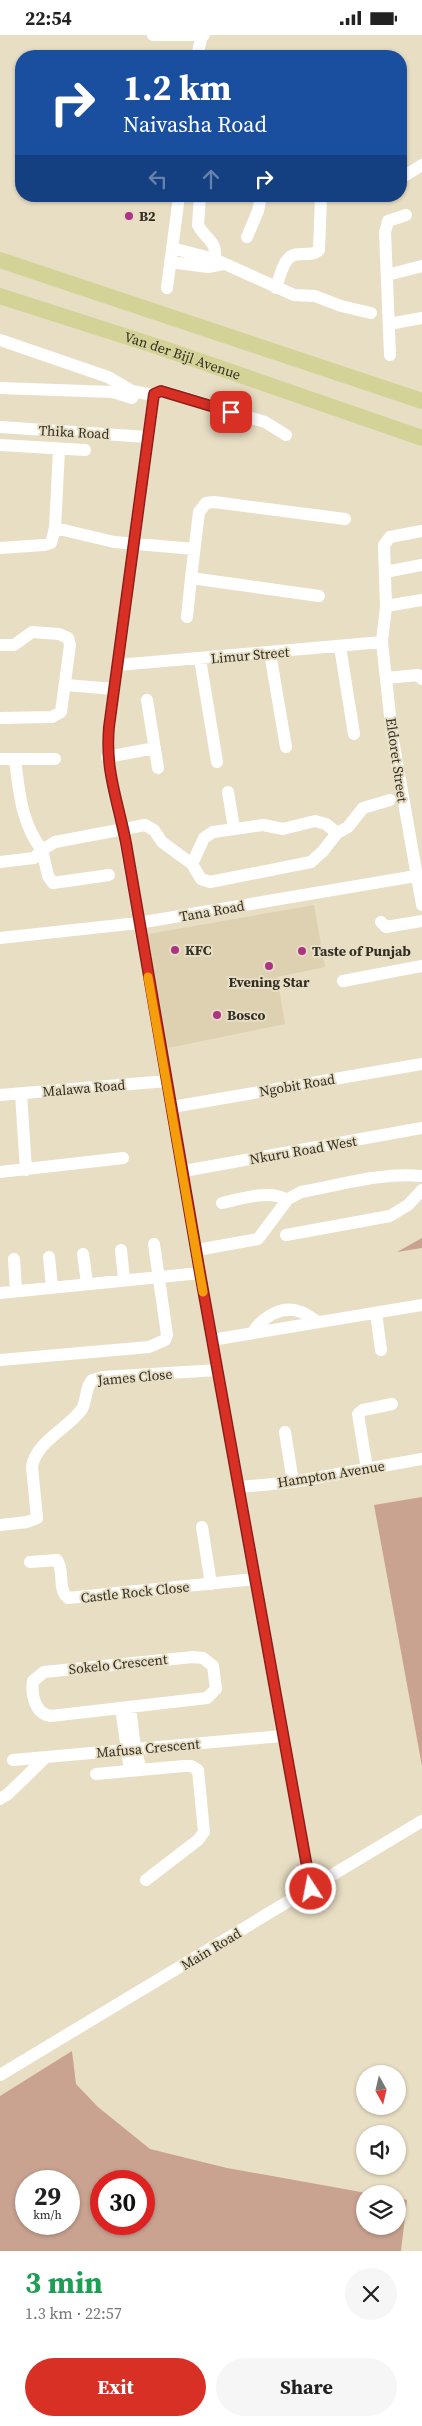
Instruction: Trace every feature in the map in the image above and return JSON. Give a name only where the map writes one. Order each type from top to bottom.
[{"type":"main road","points":[[0,260],[422,401]]},
{"type":"main road","name":"Van der Bijl Avenue","points":[[0,296],[162,348],[422,438]]},
{"type":"street","points":[[153,35],[203,35],[199,50]]},
{"type":"street","points":[[407,174],[422,165]]},
{"type":"street","points":[[167,288],[178,202]]},
{"type":"street","points":[[200,202],[198,225],[213,243],[218,261]]},
{"type":"street","points":[[247,237],[260,202]]},
{"type":"street","points":[[276,288],[288,258],[293,255],[314,254],[319,249],[321,238],[321,202]]},
{"type":"street","points":[[390,355],[387,224],[391,219],[406,215]]},
{"type":"street","points":[[171,256],[218,261],[294,295],[315,296],[341,306],[371,313]]},
{"type":"street","points":[[387,275],[422,266]]},
{"type":"street","points":[[389,325],[422,318]]},
{"type":"street","points":[[0,340],[94,372],[152,399]]},
{"type":"street","points":[[89,392],[88,383],[94,372]]},
{"type":"street","points":[[0,388],[121,393],[136,400],[152,399]]},
{"type":"street","points":[[286,435],[265,422],[163,391],[156,391],[152,399],[114,689],[107,757],[123,827],[138,923],[184,1171],[200,1277],[240,1487],[282,1736],[311,1889]]},
{"type":"street","name":"Thika Road","points":[[0,427],[148,437]]},
{"type":"street","points":[[0,445],[85,451]]},
{"type":"street","points":[[0,548],[48,544],[53,539],[58,450]]},
{"type":"street","points":[[187,617],[199,512],[202,506],[210,502],[345,519]]},
{"type":"street","points":[[55,528],[114,543],[194,549]]},
{"type":"street","name":"Eldoret Street","points":[[422,531],[387,539],[384,545],[386,606],[382,643],[396,766],[419,876],[422,905]]},
{"type":"street","points":[[385,572],[422,565]]},
{"type":"street","points":[[191,578],[319,597]]},
{"type":"street","points":[[386,606],[422,599]]},
{"type":"street","points":[[0,645],[14,645],[32,632],[66,636],[70,645],[62,710],[56,716],[0,717]]},
{"type":"street","name":"Limur Street","points":[[118,665],[382,643]]},
{"type":"street","points":[[340,647],[354,734]]},
{"type":"street","points":[[270,653],[286,747]]},
{"type":"street","points":[[200,659],[217,762]]},
{"type":"street","points":[[386,678],[418,675],[422,679]]},
{"type":"street","points":[[66,685],[114,689]]},
{"type":"street","points":[[147,700],[158,768]]},
{"type":"street","points":[[107,757],[155,748]]},
{"type":"street","points":[[0,759],[55,759]]},
{"type":"street","points":[[15,759],[22,808],[30,832],[42,849],[48,877],[53,883],[109,875]]},
{"type":"street","points":[[228,792],[234,828]]},
{"type":"street","points":[[0,862],[34,859],[42,849],[56,842],[123,827],[145,825],[152,828],[162,842],[192,864],[201,879],[210,882],[307,864],[318,857],[337,833],[348,827],[363,808],[390,800]]},
{"type":"street","points":[[192,864],[206,835],[213,832],[263,825],[283,829],[316,821],[326,824],[337,833]]},
{"type":"street","name":"Tana Road","points":[[0,938],[138,923],[419,876]]},
{"type":"street","points":[[381,923],[384,927],[389,927],[422,921]]},
{"type":"street","points":[[343,981],[422,966]]},
{"type":"street","name":"Ngobit Road","points":[[172,1107],[422,1064]]},
{"type":"street","name":"Malawa Road","points":[[0,1095],[167,1081]]},
{"type":"street","points":[[21,1094],[26,1170]]},
{"type":"street","name":"Nkuru Road West","points":[[184,1171],[422,1128]]},
{"type":"street","points":[[0,1172],[123,1158]]},
{"type":"street","points":[[197,1250],[258,1239],[287,1200],[301,1192],[389,1176],[422,1176]]},
{"type":"street","points":[[286,1235],[390,1216],[408,1205],[422,1190]]},
{"type":"street","points":[[222,1203],[267,1195],[278,1195],[287,1200]]},
{"type":"street","points":[[0,1359],[150,1347],[165,1340],[166,1335],[154,1243]]},
{"type":"street","points":[[121,1250],[124,1279]]},
{"type":"street","points":[[83,1253],[87,1283]]},
{"type":"street","points":[[49,1257],[52,1287]]},
{"type":"street","points":[[14,1259],[16,1290]]},
{"type":"street","points":[[0,1293],[124,1279],[158,1280],[200,1277]]},
{"type":"street","points":[[212,1339],[253,1332],[265,1317],[284,1311],[300,1311],[318,1322],[422,1305]]},
{"type":"street","points":[[376,1313],[381,1350]]},
{"type":"street","name":"James Close","points":[[0,1525],[27,1523],[37,1519],[32,1467],[34,1459],[44,1446],[81,1409],[92,1380],[103,1377],[218,1370]]},
{"type":"street","points":[[367,1469],[358,1414],[363,1410],[392,1403]]},
{"type":"street","points":[[285,1432],[293,1482]]},
{"type":"street","name":"Hampton Avenue","points":[[240,1487],[293,1482],[422,1459]]},
{"type":"street","points":[[202,1527],[211,1584]]},
{"type":"street","name":"Castle Rock Close","points":[[30,1562],[57,1560],[60,1564],[63,1593],[68,1598],[256,1579]]},
{"type":"street","name":"Sokelo Crescent","points":[[193,1657],[203,1658],[213,1666],[216,1689],[207,1699],[125,1708],[46,1715],[40,1711],[35,1703],[33,1681],[44,1672],[193,1657]]},
{"type":"street","points":[[125,1708],[130,1749],[136,1771]]},
{"type":"street","name":"Mafusa Crescent","points":[[13,1760],[282,1736]]},
{"type":"street","points":[[0,1799],[8,1794],[46,1757]]},
{"type":"street","points":[[96,1774],[184,1766],[195,1767],[199,1773],[205,1824],[204,1832],[198,1840],[146,1880]]},
{"type":"street","name":"Main Road","points":[[0,2075],[422,1821]]},
{"type":"shaded area","points":[[314,905],[325,967],[277,977],[285,1024],[168,1048],[148,934]]},
{"type":"shaded area","points":[[422,1238],[422,1248],[397,1252]]},
{"type":"shaded area","points":[[422,1497],[422,1766],[374,1505]]},
{"type":"shaded area","points":[[72,2051],[76,2084],[98,2107],[150,2149],[227,2168],[356,2191],[356,2235],[403,2235],[401,2251],[0,2251],[0,2096]]},
{"type":"slow traffic","points":[[148,977],[184,1171],[203,1292]]},
{"type":"place","name":"B2","points":[[129,216]]},
{"type":"place","name":"KFC","points":[[175,950]]},
{"type":"place","name":"Taste of Punjab","points":[[302,951]]},
{"type":"place","name":"Evening Star","points":[[269,966]]},
{"type":"place","name":"Bosco","points":[[217,1015]]},
{"type":"route","points":[[231,412],[161,391],[156,391],[154,394],[151,403],[109,727],[107,757],[126,843],[138,923],[240,1487],[282,1736],[311,1889]]}]
